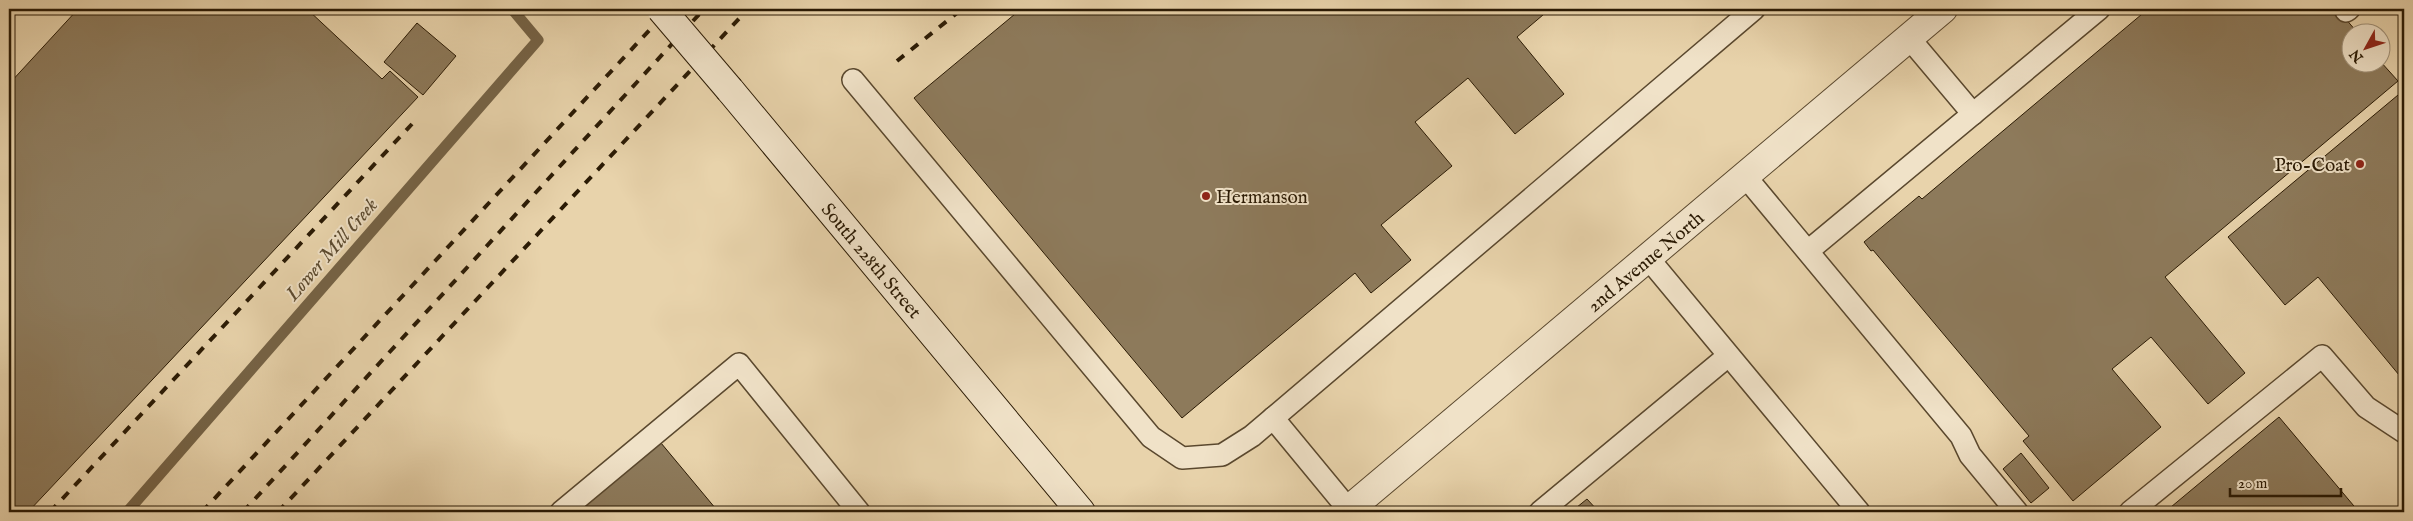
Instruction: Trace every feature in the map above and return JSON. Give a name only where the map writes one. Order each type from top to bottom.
[{"type":"street","name":"South 228th Street","points":[[662,9],[1081,512]]},
{"type":"street","name":"2nd Avenue North","points":[[1348,511],[1944,9]]},
{"type":"lane","points":[[853,80],[1151,437],[1182,458],[1222,455],[1252,436],[1754,9]]},
{"type":"lane","points":[[1808,251],[2099,9]]},
{"type":"lane","points":[[1909,38],[1972,114]]},
{"type":"lane","points":[[1745,176],[1961,436],[1970,456],[2017,512]]},
{"type":"lane","points":[[1648,258],[1859,512]]},
{"type":"lane","points":[[1540,512],[1728,356]]},
{"type":"lane","points":[[2130,512],[2322,356],[2366,407],[2404,432]]},
{"type":"lane","points":[[562,512],[739,364],[859,512]]},
{"type":"lane","points":[[1273,418],[1348,511]]},
{"type":"building","points":[[78,9],[307,9],[382,79],[390,71],[418,97],[28,512],[9,512],[9,84]]},
{"type":"building","name":"Hermanson","points":[[1021,9],[1550,9],[1517,37],[1564,94],[1515,134],[1468,78],[1415,122],[1452,166],[1381,225],[1411,260],[1371,293],[1355,273],[1182,418],[914,98]]},
{"type":"building","points":[[2148,9],[2337,9],[2348,22],[2340,22],[2340,72],[2390,72],[2398,81],[2165,277],[2245,373],[2208,404],[2151,337],[2112,369],[2161,427],[2073,501],[2023,441],[2029,436],[1873,250],[1871,251],[1864,242],[1919,196],[1922,199]]},
{"type":"building","points":[[417,23],[456,56],[423,95],[384,62]]},
{"type":"building","name":"Pro-Coat","points":[[2404,90],[2404,381],[2318,277],[2285,305],[2228,237]]},
{"type":"building","points":[[2279,417],[2359,512],[2165,512]]},
{"type":"building","points":[[661,443],[716,509],[712,512],[578,512]]},
{"type":"building","points":[[2021,453],[2049,488],[2031,503],[2003,469]]},
{"type":"building","points":[[1587,499],[1599,512],[1571,512]]},
{"type":"waterway","name":"Lower Mill Creek","points":[[127,512],[538,40],[512,9]]},
{"type":"railway","points":[[202,512],[669,9]]},
{"type":"railway","points":[[243,512],[704,9]]},
{"type":"railway","points":[[278,512],[748,9]]},
{"type":"railway","points":[[897,61],[962,9]]},
{"type":"railway","points":[[50,512],[412,124]]},
{"type":"place","name":"Pro-Coat","points":[[2360,164]]},
{"type":"place","name":"Hermanson","points":[[1206,196]]}]
